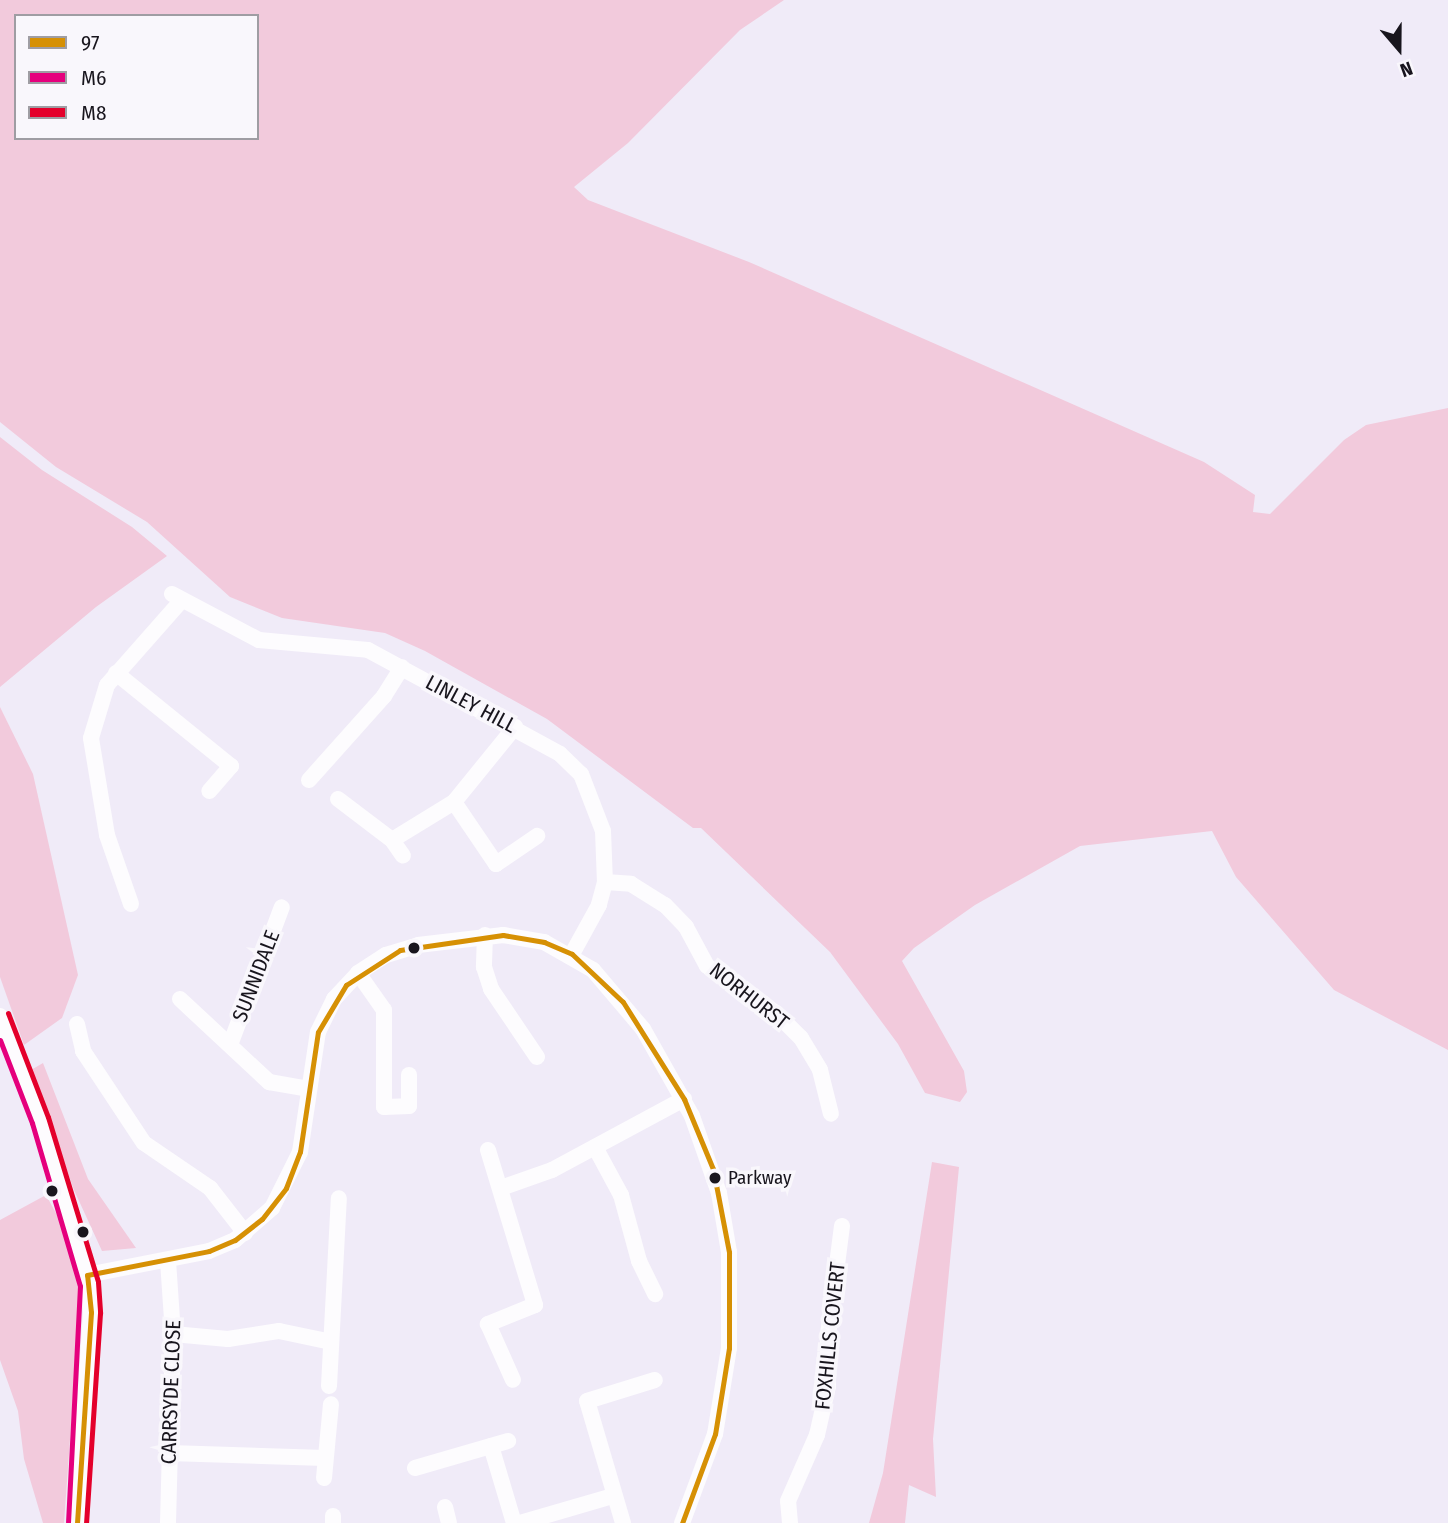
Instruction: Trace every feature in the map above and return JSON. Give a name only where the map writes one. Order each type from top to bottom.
[{"type":"street","name":"LINLEY HILL","points":[[116,673],[177,597],[259,640],[368,650],[561,754],[581,774],[603,831],[605,882],[600,905],[572,954]]},
{"type":"street","points":[[309,780],[384,696],[402,667]]},
{"type":"street","points":[[131,904],[107,835],[91,738],[116,673],[231,765],[209,791]]},
{"type":"street","points":[[392,840],[454,802],[515,727]]},
{"type":"street","points":[[338,799],[392,840],[403,856]]},
{"type":"street","points":[[454,802],[496,864],[537,836]]},
{"type":"street","name":"NORHURST","points":[[605,882],[631,884],[665,905],[686,927],[707,966],[776,1013],[801,1038],[820,1070],[831,1114]]},
{"type":"street","name":"SUNNIDALE","points":[[230,1045],[282,907]]},
{"type":"street","points":[[485,935],[484,967],[491,989],[537,1057]]},
{"type":"street","points":[[87,1275],[168,1261],[216,1249],[245,1233],[286,1188],[300,1152],[312,1052],[325,1015],[358,973],[407,948],[485,935],[521,937],[572,954],[623,1002],[684,1098],[719,1193],[729,1252],[731,1309],[715,1434],[682,1523]]},
{"type":"street","points":[[358,973],[384,1010],[384,1107],[409,1106],[409,1075]]},
{"type":"street","name":"SUNNIDALE","points":[[180,999],[269,1082],[308,1089]]},
{"type":"street","points":[[1,1023],[40,1120],[87,1275],[91,1312],[77,1523]]},
{"type":"street","points":[[77,1024],[83,1051],[144,1143],[210,1188],[245,1233]]},
{"type":"street","points":[[501,1188],[552,1170],[684,1098]]},
{"type":"street","points":[[595,1147],[621,1195],[639,1261],[655,1294]]},
{"type":"street","points":[[488,1150],[535,1304],[488,1324],[513,1380]]},
{"type":"street","points":[[329,1386],[339,1198]]},
{"type":"street","name":"FOXHILLS COVERT","points":[[790,1523],[788,1501],[817,1435],[828,1386],[828,1335],[842,1226]]},
{"type":"street","name":"CARRSYDE CLOSE","points":[[167,1523],[173,1334],[168,1261]]},
{"type":"street","points":[[173,1334],[228,1339],[279,1331],[331,1342]]},
{"type":"street","points":[[623,1523],[587,1401],[655,1380]]},
{"type":"street","points":[[324,1478],[331,1404]]},
{"type":"street","points":[[415,1468],[508,1441]]},
{"type":"street","points":[[491,1446],[514,1523]]},
{"type":"street","points":[[169,1453],[325,1458]]},
{"type":"street","points":[[520,1523],[613,1496]]},
{"type":"shaded area","points":[[0,0],[784,0],[740,30],[628,143],[574,187],[588,200],[749,262],[1204,462],[1255,495],[1253,512],[1270,514],[1344,440],[1366,425],[1448,408],[1448,1050],[1334,990],[1236,877],[1212,831],[1080,846],[975,905],[914,948],[902,961],[964,1071],[967,1092],[960,1102],[925,1093],[898,1044],[830,952],[701,828],[693,828],[547,719],[425,651],[385,633],[282,618],[230,597],[147,522],[56,467],[0,422]]},
{"type":"shaded area","points":[[0,437],[42,470],[132,527],[167,556],[96,607],[0,687]]},
{"type":"shaded area","points":[[0,707],[33,774],[78,975],[62,1018],[24,1045],[0,977]]},
{"type":"shaded area","points":[[43,1063],[88,1179],[136,1248],[102,1251],[74,1190],[31,1070]]},
{"type":"shaded area","points":[[932,1162],[959,1167],[933,1439],[936,1497],[909,1485],[905,1523],[869,1523],[883,1473]]},
{"type":"shaded area","points":[[46,1195],[63,1226],[81,1286],[64,1523],[43,1523],[24,1459],[18,1411],[0,1360],[0,1220]]},
{"type":"transit line","name":"97","points":[[77,1523],[91,1312],[87,1275],[209,1251],[235,1240],[262,1219],[286,1188],[300,1152],[318,1032],[346,985],[400,950],[503,935],[544,942],[572,954],[623,1002],[684,1099],[713,1169],[729,1252],[729,1348],[715,1434],[682,1523]]},
{"type":"transit line","name":"M8","points":[[8,1013],[48,1117],[98,1282],[100,1313],[86,1523]]},
{"type":"transit line","name":"M6","points":[[0,1040],[32,1123],[80,1286],[68,1522]]},
{"type":"place","name":"Parkway","points":[[715,1178]]}]
